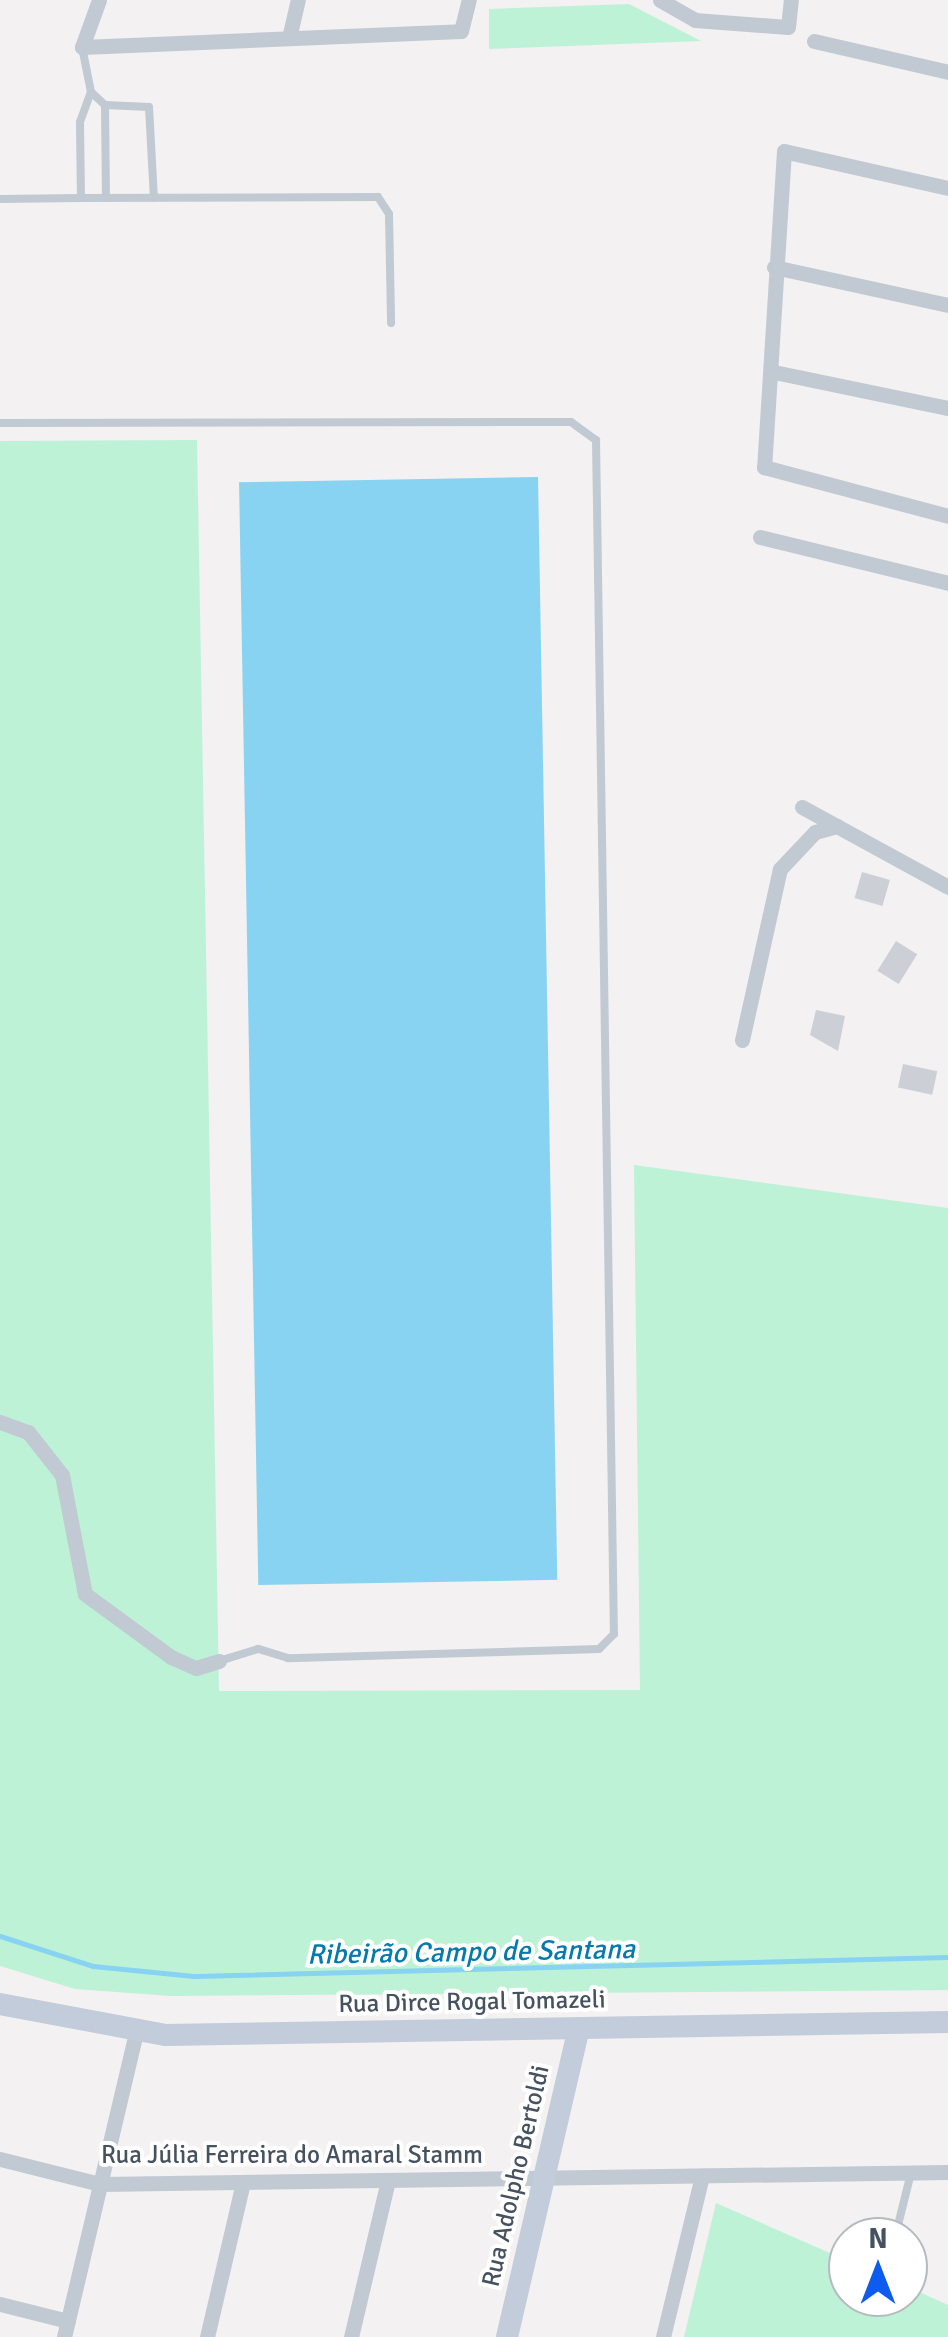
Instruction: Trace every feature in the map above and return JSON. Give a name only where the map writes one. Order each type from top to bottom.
[{"type":"street","points":[[100,0],[82,48],[462,31],[469,0]]},
{"type":"street","points":[[289,38],[298,0]]},
{"type":"street","points":[[660,0],[695,20],[788,27],[791,0]]},
{"type":"street","points":[[814,41],[948,72]]},
{"type":"street","points":[[948,188],[784,151],[774,268],[774,372],[764,467],[948,516]]},
{"type":"street","points":[[774,268],[948,305]]},
{"type":"street","points":[[774,372],[948,408]]},
{"type":"street","points":[[760,536],[948,582]]},
{"type":"street","points":[[802,807],[948,887]]},
{"type":"street","points":[[742,1040],[780,869],[814,832],[837,826]]},
{"type":"street","points":[[0,1422],[28,1432],[62,1475],[84,1594],[171,1657],[196,1668],[219,1661]]},
{"type":"street","name":"Rua Dirce Rogal Tomazeli","points":[[0,2004],[136,2033],[948,2022]]},
{"type":"street","name":"Rua Adolpho Bertoldi","points":[[506,2337],[579,2028]]},
{"type":"street","points":[[0,2304],[66,2329],[136,2033]]},
{"type":"street","name":"Rua Júlia Ferreira do Amaral Stamm","points":[[0,2159],[100,2184],[948,2172]]},
{"type":"street","points":[[664,2337],[702,2176]]},
{"type":"street","points":[[351,2337],[388,2180]]},
{"type":"street","points":[[207,2337],[243,2182]]},
{"type":"lane","points":[[81,198],[80,122],[91,92],[82,48]]},
{"type":"lane","points":[[91,92],[105,105],[152,113],[154,198]]},
{"type":"lane","points":[[105,105],[106,198]]},
{"type":"lane","points":[[0,199],[378,197],[389,214],[391,323]]},
{"type":"lane","points":[[0,422],[571,422],[596,440],[614,1634],[599,1649],[288,1658],[258,1649],[219,1661]]},
{"type":"lane","points":[[900,2217],[911,2173]]},
{"type":"green space","points":[[629,4],[701,41],[489,49],[489,9]]},
{"type":"green space","points":[[197,440],[219,1691],[640,1690],[634,1165],[948,1208],[948,1990],[171,1996],[75,1989],[0,1966],[0,441]]},
{"type":"green space","points":[[716,2203],[828,2252],[828,2317],[928,2317],[928,2296],[948,2305],[948,2337],[684,2337]]},
{"type":"water","points":[[538,477],[557,1580],[258,1585],[239,482]]},
{"type":"building","points":[[862,872],[890,880],[882,906],[855,898]]},
{"type":"building","points":[[896,941],[917,954],[899,984],[877,971]]},
{"type":"building","points":[[816,1010],[845,1016],[838,1051],[810,1035]]},
{"type":"building","points":[[903,1064],[937,1071],[932,1095],[898,1087]]},
{"type":"waterway","name":"Ribeirão Campo de Santana","points":[[0,1936],[93,1966],[194,1976],[948,1957]]}]
